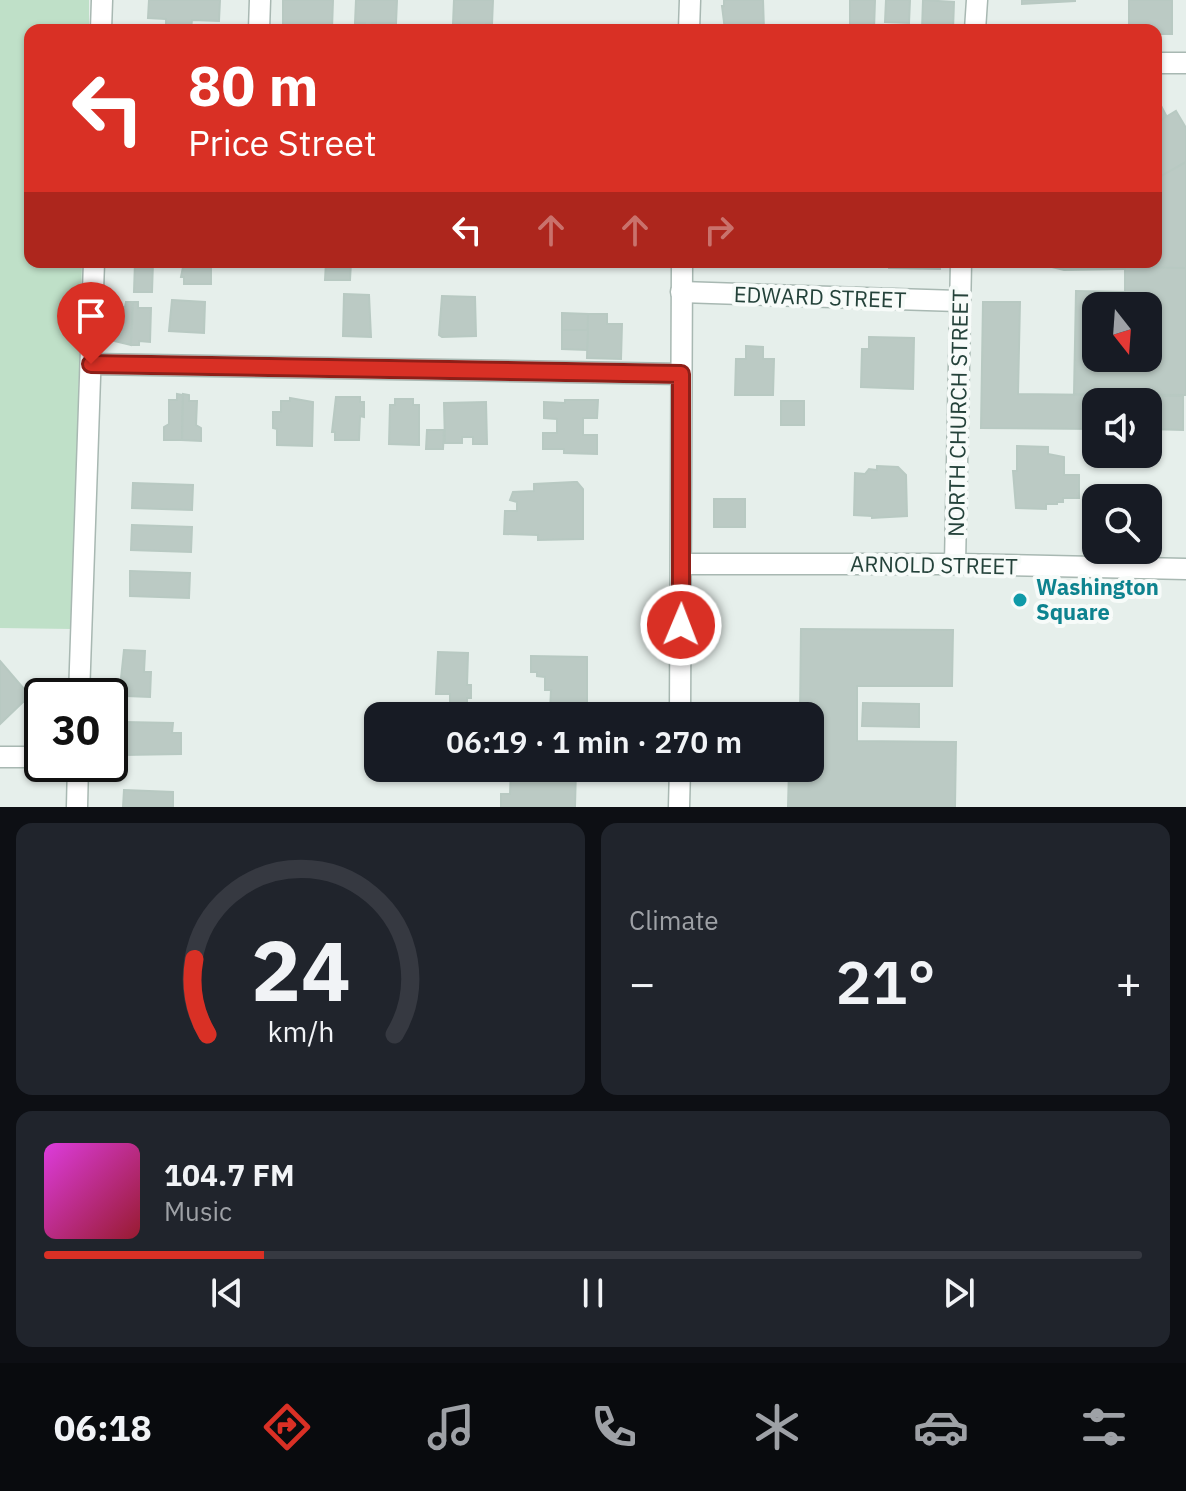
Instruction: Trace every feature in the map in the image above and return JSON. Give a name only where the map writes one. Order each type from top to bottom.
[{"type":"street","points":[[101,24],[102,0]]},
{"type":"street","points":[[259,24],[260,0]]},
{"type":"street","points":[[689,24],[690,0]]},
{"type":"street","points":[[975,24],[977,0]]},
{"type":"street","points":[[1162,63],[1186,63]]},
{"type":"street","points":[[80,678],[94,268]]},
{"type":"street","points":[[680,702],[682,268]]},
{"type":"street","name":"NORTH CHURCH STREET","points":[[955,564],[961,268]]},
{"type":"street","name":"EDWARD STREET","points":[[681,292],[958,301]]},
{"type":"street","points":[[91,364],[681,374]]},
{"type":"street","name":"ARNOLD STREET","points":[[682,564],[955,564],[1186,569]]},
{"type":"street","points":[[0,757],[24,757]]},
{"type":"street","points":[[77,807],[78,782]]},
{"type":"street","points":[[679,807],[680,782]]},
{"type":"green space","points":[[0,0],[89,0],[89,24],[24,24],[24,268],[82,268],[72,629],[0,628]]},
{"type":"building","points":[[149,0],[220,0],[219,21],[192,20],[192,24],[166,24],[166,19],[148,18]]},
{"type":"building","points":[[283,0],[333,0],[332,24],[283,24]]},
{"type":"building","points":[[356,0],[397,0],[396,23],[355,23]]},
{"type":"building","points":[[454,0],[493,0],[492,24],[453,24]]},
{"type":"building","points":[[724,0],[763,0],[764,24],[724,24]]},
{"type":"building","points":[[850,0],[875,0],[874,24],[850,24]]},
{"type":"building","points":[[886,0],[910,0],[909,23],[885,22]]},
{"type":"building","points":[[923,0],[954,2],[953,24],[922,24]]},
{"type":"building","points":[[1022,0],[1075,0],[1075,1],[1022,4]]},
{"type":"building","points":[[1129,0],[1172,0],[1172,34],[1162,34],[1162,24],[1129,24]]},
{"type":"building","points":[[1176,111],[1186,128],[1186,162],[1162,176],[1162,119]]},
{"type":"building","points":[[1186,162],[1186,268],[1064,270],[1056,268],[1162,268],[1162,176]]},
{"type":"building","points":[[135,268],[153,268],[152,292],[134,292]]},
{"type":"building","points":[[183,268],[211,268],[211,284],[184,284],[184,277],[181,277]]},
{"type":"building","points":[[326,268],[351,268],[350,280],[325,280]]},
{"type":"building","points":[[1125,268],[1186,268],[1186,395],[1162,395],[1162,388],[1082,388],[1082,394],[1074,394],[1076,291],[1125,292]]},
{"type":"building","points":[[344,294],[369,295],[371,337],[343,336]]},
{"type":"building","points":[[442,296],[475,297],[476,336],[439,335]]},
{"type":"building","points":[[172,300],[205,302],[204,333],[169,331]]},
{"type":"building","points":[[126,302],[133,302],[131,345],[110,340],[111,307],[125,307]]},
{"type":"building","points":[[133,302],[138,302],[138,308],[151,308],[150,342],[139,341],[139,345],[131,345]]},
{"type":"building","points":[[983,302],[1020,302],[1018,394],[1082,395],[1082,429],[981,428]]},
{"type":"building","points":[[562,313],[588,314],[588,330],[562,330]]},
{"type":"building","points":[[588,314],[607,314],[607,324],[622,324],[621,359],[587,358]]},
{"type":"building","points":[[562,330],[588,330],[587,350],[562,349]]},
{"type":"building","points":[[869,337],[914,338],[913,389],[861,387],[862,349],[869,349]]},
{"type":"building","points":[[746,346],[763,347],[763,359],[774,359],[773,395],[735,395],[736,359],[746,359]]},
{"type":"building","points":[[177,394],[183,395],[182,440],[164,440],[164,427],[169,424],[169,400],[177,400]]},
{"type":"building","points":[[183,394],[189,395],[189,401],[197,401],[196,425],[201,428],[201,441],[182,440]]},
{"type":"building","points":[[1162,396],[1183,396],[1183,430],[1162,429]]},
{"type":"building","points":[[336,397],[360,397],[360,402],[364,402],[359,440],[335,440],[335,432],[332,432]]},
{"type":"building","points":[[290,398],[313,402],[312,446],[277,445],[273,412],[281,412],[281,401],[290,401]]},
{"type":"building","points":[[395,399],[413,399],[413,405],[419,405],[419,445],[389,444],[390,405],[395,405]]},
{"type":"building","points":[[565,400],[598,400],[597,418],[583,418],[583,435],[597,435],[597,454],[543,449],[543,433],[557,433],[557,419],[544,418],[544,402],[565,403]]},
{"type":"building","points":[[781,401],[804,401],[804,425],[781,425]]},
{"type":"building","points":[[486,402],[487,444],[473,444],[473,437],[462,437],[462,443],[445,443],[444,403]]},
{"type":"building","points":[[427,430],[444,430],[443,449],[426,449]]},
{"type":"building","points":[[1017,446],[1048,447],[1048,454],[1064,457],[1064,475],[1079,475],[1079,498],[1063,498],[1063,502],[1046,504],[1046,509],[1016,508],[1013,471],[1017,471]]},
{"type":"building","points":[[877,466],[898,467],[906,475],[907,516],[872,518],[854,515],[855,473],[865,474],[869,469],[877,470]]},
{"type":"building","points":[[577,482],[583,489],[583,539],[538,540],[538,535],[504,534],[505,511],[517,511],[517,502],[510,500],[513,492],[534,491],[534,484]]},
{"type":"building","points":[[133,483],[193,485],[192,510],[132,508]]},
{"type":"building","points":[[714,499],[745,499],[745,527],[714,527]]},
{"type":"building","points":[[132,525],[192,527],[191,552],[131,550]]},
{"type":"building","points":[[130,571],[190,573],[189,598],[130,596]]},
{"type":"building","points":[[801,629],[953,630],[952,686],[857,686],[857,741],[956,742],[955,807],[788,807],[789,782],[824,782],[824,702],[800,702]]},
{"type":"building","points":[[124,650],[145,651],[144,672],[151,672],[150,697],[128,696],[128,678],[121,678]]},
{"type":"building","points":[[438,652],[468,653],[467,685],[471,685],[471,698],[467,698],[467,702],[450,702],[450,694],[436,694]]},
{"type":"building","points":[[531,656],[587,657],[587,702],[550,702],[551,690],[545,690],[545,677],[531,672]]},
{"type":"building","points":[[0,661],[24,689],[24,702],[0,724]]},
{"type":"building","points":[[863,703],[919,704],[919,727],[862,726]]},
{"type":"building","points":[[128,722],[173,723],[172,733],[181,733],[181,754],[128,755]]},
{"type":"building","points":[[510,782],[576,782],[575,807],[501,807],[501,794],[510,794]]},
{"type":"building","points":[[124,790],[173,792],[173,807],[123,807]]},
{"type":"place","name":"Washington Square","points":[[1020,600]]},
{"type":"route","points":[[91,364],[681,374],[681,625]]}]
